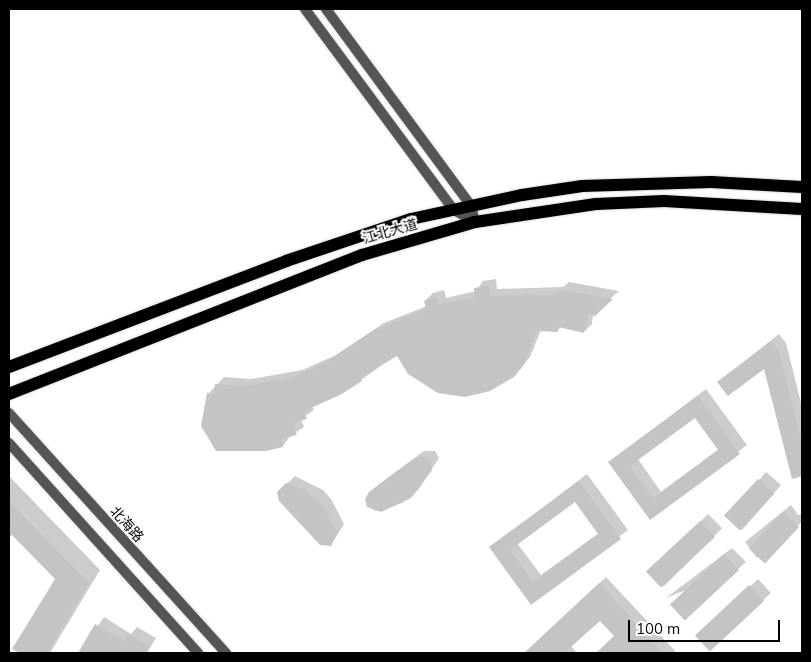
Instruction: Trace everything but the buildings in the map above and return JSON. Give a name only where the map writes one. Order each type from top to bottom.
[{"type":"main road","name":"江北大道","points":[[9,367],[286,261],[411,219],[582,186],[641,182],[802,187]]},
{"type":"main road","name":"江北大道","points":[[9,394],[362,255],[475,222],[596,204],[664,201],[802,209]]},
{"type":"street","points":[[305,9],[454,210],[475,222]]},
{"type":"street","points":[[326,9],[471,206],[475,222]]},
{"type":"street","name":"北海路","points":[[9,413],[226,653]]},
{"type":"street","points":[[9,443],[198,653]]}]
